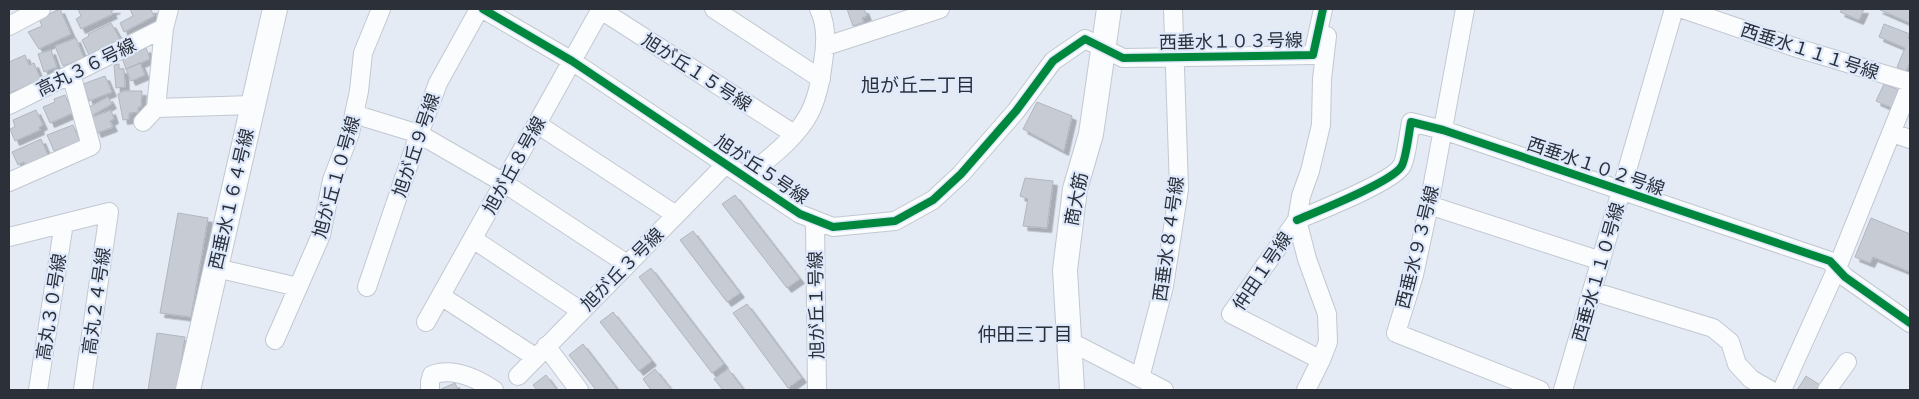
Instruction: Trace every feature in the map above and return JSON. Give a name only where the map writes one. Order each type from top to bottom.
[{"type":"street","points":[[9,26],[41,9]]},
{"type":"street","points":[[142,122],[156,108],[164,28],[169,9]]},
{"type":"street","name":"西垂水１６４号線","points":[[188,390],[275,9]]},
{"type":"street","name":"旭が丘１０号線","points":[[275,340],[320,235],[332,180],[350,133],[359,92],[363,53],[382,9]]},
{"type":"street","name":"旭が丘９号線","points":[[367,288],[418,134],[438,83],[479,9]]},
{"type":"street","name":"旭が丘５号線","points":[[483,9],[572,61],[727,163],[800,214],[833,227],[896,221],[933,200],[961,174],[1016,111],[1053,61],[1085,39],[1104,48]]},
{"type":"street","name":"旭が丘８号線","points":[[426,322],[601,9]]},
{"type":"street","name":"旭が丘１５号線","points":[[601,9],[794,134]]},
{"type":"street","points":[[714,9],[821,79]]},
{"type":"street","points":[[746,178],[778,151],[808,115],[821,79],[826,46],[822,16],[819,9]]},
{"type":"street","points":[[826,46],[940,9]]},
{"type":"street","name":"商大筋","points":[[1072,390],[1065,270],[1075,189],[1091,134],[1109,9]]},
{"type":"street","name":"西垂水８４号線","points":[[1140,378],[1164,286],[1179,189],[1173,9]]},
{"type":"street","name":"西垂水１０３号線","points":[[1104,48],[1123,58],[1313,55],[1323,9]]},
{"type":"street","points":[[1306,390],[1328,342],[1327,314],[1307,259],[1297,220],[1301,196],[1310,171],[1321,125],[1322,78],[1332,9]]},
{"type":"street","name":"西垂水９３号線","points":[[1466,9],[1414,275],[1396,333],[1540,390]]},
{"type":"street","name":"西垂水１１０号線","points":[[1563,390],[1674,9]]},
{"type":"street","name":"西垂水１１１号線","points":[[1683,9],[1797,48],[1910,82]]},
{"type":"street","name":"高丸３６号線","points":[[9,105],[164,28]]},
{"type":"street","points":[[9,182],[91,146],[71,74]]},
{"type":"street","points":[[1782,390],[1836,268],[1908,96]]},
{"type":"street","points":[[156,108],[253,105]]},
{"type":"street","points":[[354,114],[418,134],[504,183],[627,264]]},
{"type":"street","name":"西垂水１０２号線","points":[[1297,220],[1350,197],[1394,174],[1402,166],[1411,122],[1443,130],[1830,261],[1845,276],[1910,323]]},
{"type":"street","points":[[537,124],[676,215]]},
{"type":"street","points":[[1892,133],[1910,138]]},
{"type":"street","name":"旭が丘３号線","points":[[518,376],[727,163]]},
{"type":"street","points":[[1429,205],[1601,261]]},
{"type":"street","name":"高丸２４号線","points":[[64,223],[109,212],[84,390]]},
{"type":"street","name":"旭が丘１号線","points":[[814,220],[817,390]]},
{"type":"street","name":"仲田１号線","points":[[1297,220],[1231,314],[1321,360]]},
{"type":"street","points":[[9,237],[64,223]]},
{"type":"street","name":"高丸３０号線","points":[[38,390],[64,223]]},
{"type":"street","points":[[473,239],[582,310]]},
{"type":"street","points":[[216,268],[298,287]]},
{"type":"street","points":[[1592,291],[1713,328],[1730,342],[1737,364],[1751,378],[1770,390]]},
{"type":"street","points":[[441,296],[541,352],[580,390]]},
{"type":"street","points":[[1069,341],[1164,390]]},
{"type":"street","points":[[1827,390],[1847,362]]},
{"type":"street","points":[[430,390],[432,375],[440,372],[452,372],[470,377],[494,390]]},
{"type":"building","points":[[60,9],[71,34],[39,49],[28,32],[42,26],[39,19]]},
{"type":"building","points":[[78,9],[116,9],[111,11],[113,14],[81,29],[76,19],[81,16]]},
{"type":"building","points":[[130,9],[155,9],[151,10],[154,16],[124,32],[120,23],[133,16]]},
{"type":"building","points":[[847,9],[864,9],[867,16],[862,18],[864,22],[853,26]]},
{"type":"building","points":[[1842,9],[1864,9],[1859,20],[1840,12]]},
{"type":"building","points":[[1878,9],[1910,9],[1910,23]]},
{"type":"building","points":[[111,23],[120,39],[89,55],[82,40],[89,36],[88,34]]},
{"type":"building","points":[[1884,24],[1910,34],[1908,38],[1910,39],[1910,62],[1906,71],[1897,67],[1905,48],[1879,37]]},
{"type":"building","points":[[76,38],[84,58],[63,66],[55,46]]},
{"type":"building","points":[[146,48],[150,59],[126,69],[122,58]]},
{"type":"building","points":[[51,50],[57,67],[44,72],[38,54]]},
{"type":"building","points":[[25,55],[29,65],[34,63],[41,80],[9,93],[9,62]]},
{"type":"building","points":[[140,63],[145,75],[131,81],[126,69]]},
{"type":"building","points":[[119,64],[119,69],[124,69],[125,87],[116,88],[114,65]]},
{"type":"building","points":[[105,76],[112,92],[89,101],[83,84]]},
{"type":"building","points":[[1884,84],[1899,90],[1892,108],[1876,101]]},
{"type":"building","points":[[124,91],[142,91],[141,107],[138,107],[138,112],[129,113],[129,119],[123,120],[118,94]]},
{"type":"building","points":[[65,95],[73,113],[50,123],[43,107],[55,102],[54,99]]},
{"type":"building","points":[[108,97],[112,104],[91,116],[87,108]]},
{"type":"building","points":[[1037,102],[1072,116],[1064,151],[1023,129]]},
{"type":"building","points":[[36,110],[43,125],[39,127],[40,130],[15,141],[10,129],[15,127],[13,120]]},
{"type":"building","points":[[111,110],[114,119],[110,121],[113,127],[97,133],[90,118]]},
{"type":"building","points":[[73,125],[80,141],[54,151],[47,135]]},
{"type":"building","points":[[41,139],[48,155],[26,166],[24,162],[18,165],[12,152]]},
{"type":"building","points":[[1025,178],[1053,181],[1047,228],[1023,226],[1028,199],[1020,196]]},
{"type":"building","points":[[735,195],[800,279],[787,288],[722,204]]},
{"type":"building","points":[[178,213],[208,218],[191,317],[160,313]]},
{"type":"building","points":[[1871,218],[1910,234],[1910,272],[1873,257],[1870,263],[1855,257]]},
{"type":"building","points":[[693,231],[740,293],[727,302],[680,240]]},
{"type":"building","points":[[651,268],[724,364],[712,373],[639,277]]},
{"type":"building","points":[[747,304],[802,378],[788,388],[733,313]]},
{"type":"building","points":[[613,312],[652,361],[639,371],[600,322]]},
{"type":"building","points":[[157,333],[185,337],[177,390],[148,390]]},
{"type":"building","points":[[583,344],[618,390],[596,390],[569,355]]},
{"type":"building","points":[[655,369],[672,390],[651,390],[643,379]]},
{"type":"building","points":[[728,369],[744,390],[723,390],[714,379]]},
{"type":"building","points":[[546,375],[557,390],[537,390],[533,385]]},
{"type":"building","points":[[1806,376],[1820,385],[1816,390],[1797,390]]},
{"type":"building","points":[[455,383],[458,390],[441,390],[441,389]]},
{"type":"cycle path","points":[[483,9],[572,61],[800,214],[833,227],[895,221],[933,200],[961,174],[1016,111],[1053,61],[1085,39],[1123,58],[1313,55],[1323,9]]},
{"type":"cycle path","points":[[1297,220],[1353,196],[1394,174],[1403,164],[1411,122],[1443,130],[1830,261],[1845,277],[1910,323]]},
{"type":"district","name":"旭が丘二丁目","points":[[918,85]]},
{"type":"district","name":"仲田三丁目","points":[[1025,334]]}]
